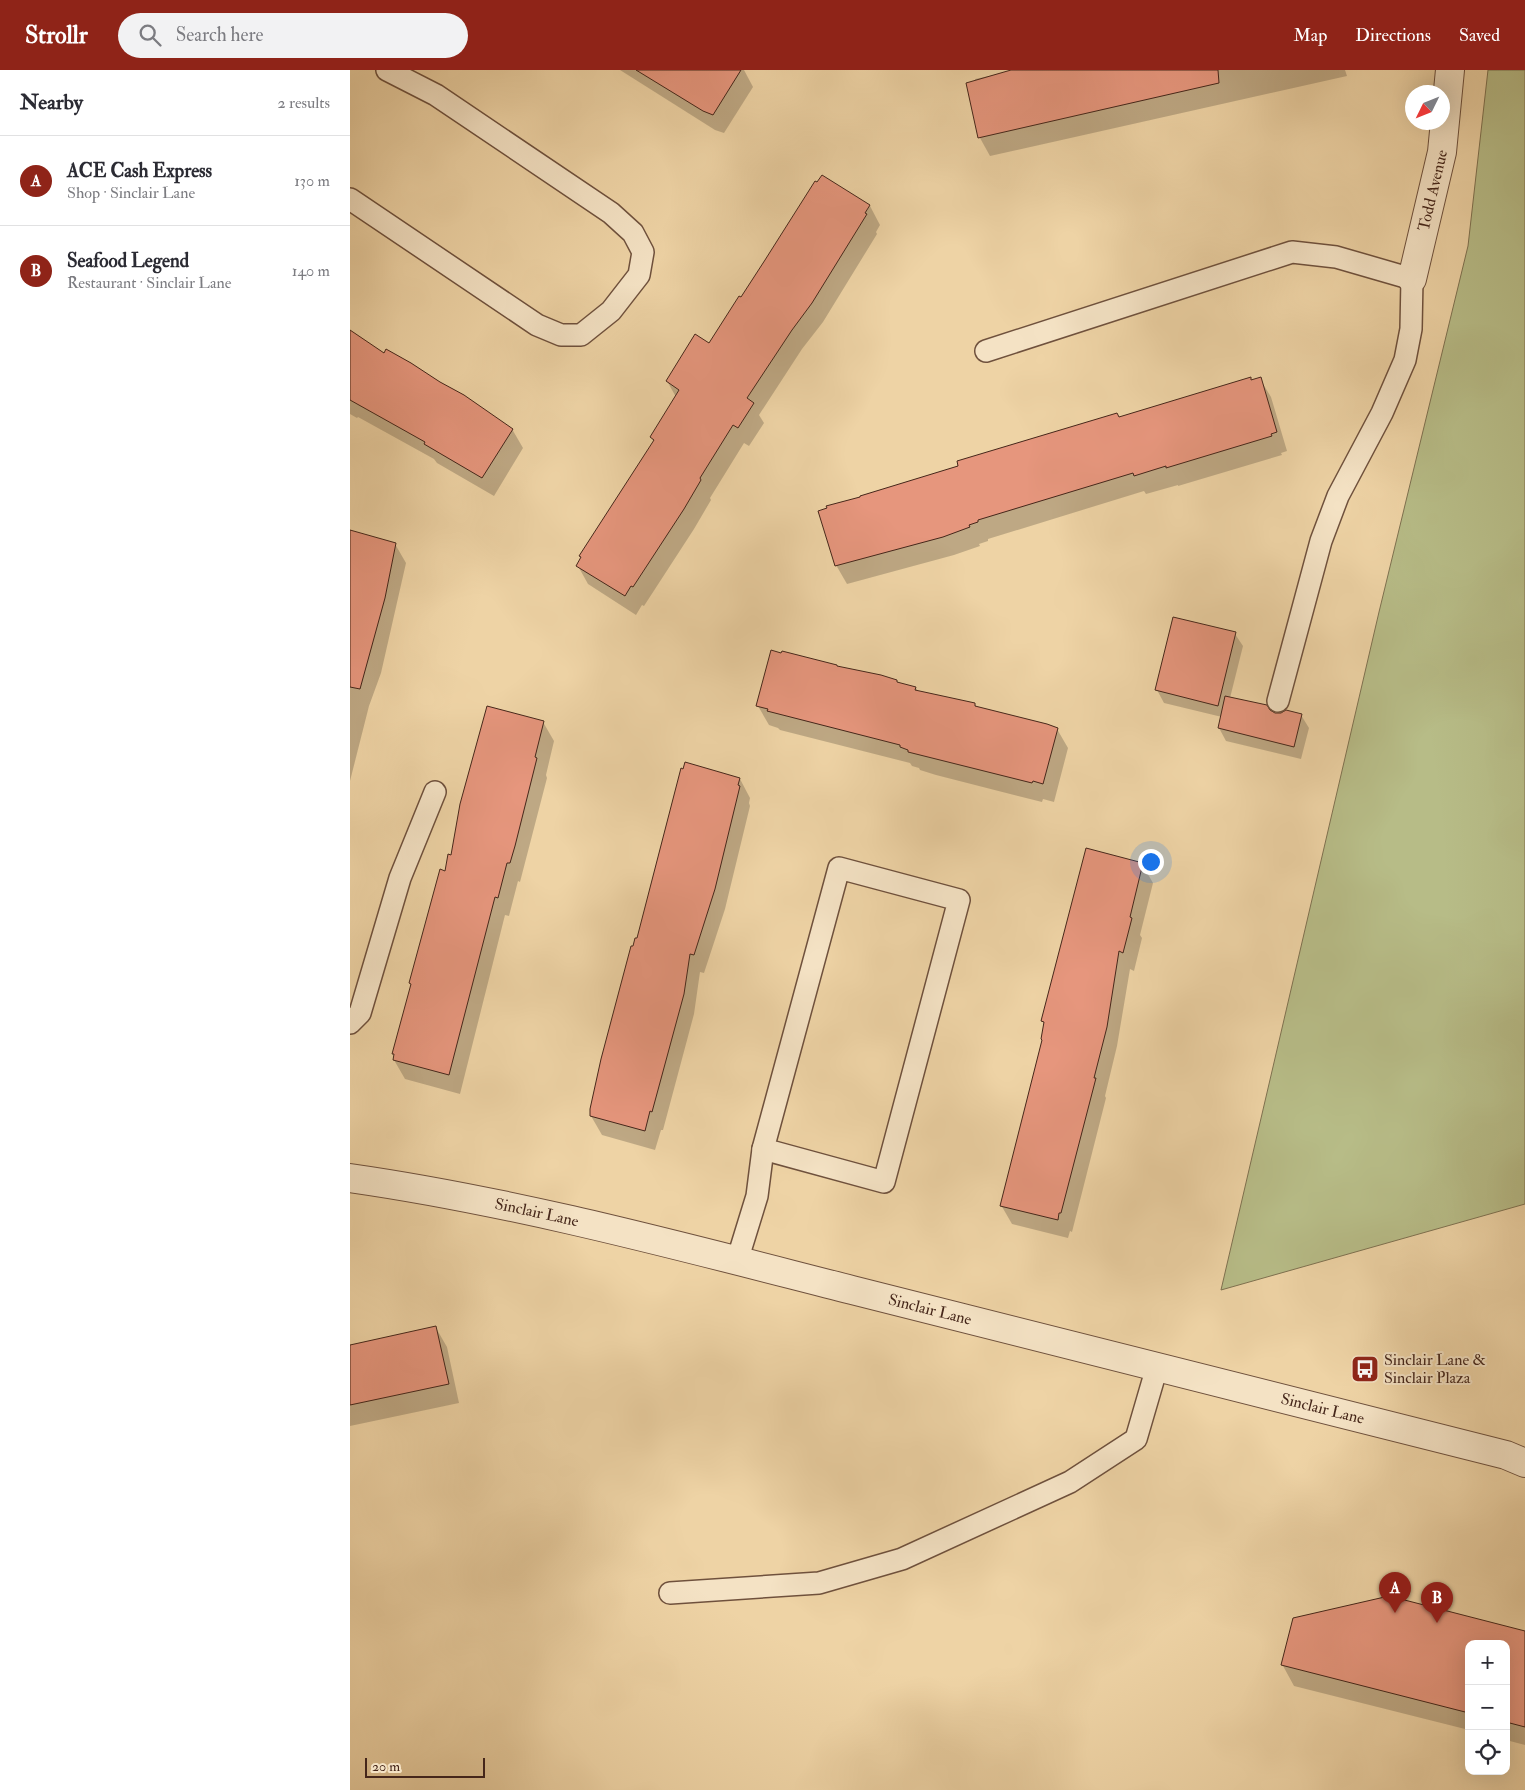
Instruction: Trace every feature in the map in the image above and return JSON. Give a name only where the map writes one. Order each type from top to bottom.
[{"type":"street","name":"Todd Avenue","points":[[1412,279],[1442,152],[1450,70]]},
{"type":"street","name":"Sinclair Lane","points":[[350,1178],[408,1186],[548,1216],[737,1261],[1519,1458]]},
{"type":"lane","points":[[350,199],[537,325],[561,335],[581,334],[611,311],[639,275],[643,252],[633,233],[611,213],[436,95],[387,70]]},
{"type":"lane","points":[[986,351],[1292,252],[1336,257],[1412,279],[1411,329],[1405,360],[1382,413],[1338,496],[1321,541],[1278,701]]},
{"type":"lane","points":[[350,1023],[360,1013],[400,878],[435,792]]},
{"type":"lane","points":[[737,1261],[758,1196],[763,1148],[839,868],[959,900],[884,1182],[763,1148]]},
{"type":"lane","points":[[670,1593],[819,1583],[902,1559],[1070,1482],[1136,1439],[1157,1367]]},
{"type":"green space","points":[[1488,70],[1525,70],[1525,1204],[1221,1290],[1379,612],[1468,246]]},
{"type":"building","points":[[636,70],[741,70],[713,115],[703,111]]},
{"type":"building","points":[[1011,70],[1218,70],[1219,83],[978,138],[966,83]]},
{"type":"building","points":[[822,175],[870,205],[865,213],[867,214],[812,303],[747,398],[754,403],[738,428],[733,425],[700,478],[701,480],[684,509],[633,587],[631,586],[625,596],[576,566],[581,557],[579,556],[654,440],[650,437],[679,390],[666,381],[695,334],[709,343],[739,296],[741,297],[815,181],[817,182]]},
{"type":"building","points":[[350,330],[384,353],[386,349],[464,395],[513,429],[482,478],[424,444],[425,442],[350,400]]},
{"type":"building","points":[[1251,377],[1251,380],[1261,377],[1277,432],[1271,434],[1272,436],[1166,468],[1166,466],[1134,476],[1133,473],[978,520],[978,522],[969,525],[970,527],[943,537],[835,566],[818,511],[827,508],[826,506],[958,466],[957,461],[1117,413],[1119,417]]},
{"type":"building","points":[[350,530],[396,543],[385,598],[360,689],[350,687]]},
{"type":"building","points":[[1173,617],[1236,632],[1218,706],[1155,690]]},
{"type":"building","points":[[771,650],[881,675],[916,687],[915,690],[975,703],[975,706],[1058,728],[1043,784],[1033,781],[1032,783],[908,752],[908,750],[900,747],[900,745],[767,711],[768,709],[756,706]]},
{"type":"building","points":[[1225,696],[1267,705],[1275,713],[1281,713],[1286,710],[1302,714],[1294,747],[1218,728]]},
{"type":"building","points":[[487,706],[544,721],[535,757],[537,758],[515,846],[510,863],[507,863],[498,898],[495,897],[449,1075],[393,1060],[394,1054],[392,1054],[440,869],[445,871],[448,854],[451,855],[460,804]]},
{"type":"building","points":[[685,762],[740,778],[738,785],[740,786],[715,889],[694,955],[690,954],[684,994],[652,1112],[650,1111],[645,1131],[590,1116],[590,1109],[601,1059],[631,946],[633,946],[635,938],[637,938],[681,768],[683,769]]},
{"type":"building","points":[[1086,848],[1143,863],[1123,953],[1119,951],[1107,1027],[1094,1078],[1096,1078],[1058,1220],[1000,1206],[1042,1040],[1044,1022],[1041,1021]]},
{"type":"building","points":[[436,1326],[449,1384],[350,1405],[350,1345]]},
{"type":"building","points":[[1389,1596],[1525,1631],[1525,1727],[1510,1723],[1510,1640],[1465,1640],[1465,1712],[1281,1665],[1293,1618]]},
{"type":"place","name":"Sinclair Lane & Sinclair Plaza","points":[[1365,1369]]},
{"type":"place","name":"ACE Cash Express","points":[[1395,1613]]},
{"type":"place","name":"Seafood Legend","points":[[1437,1623]]}]
